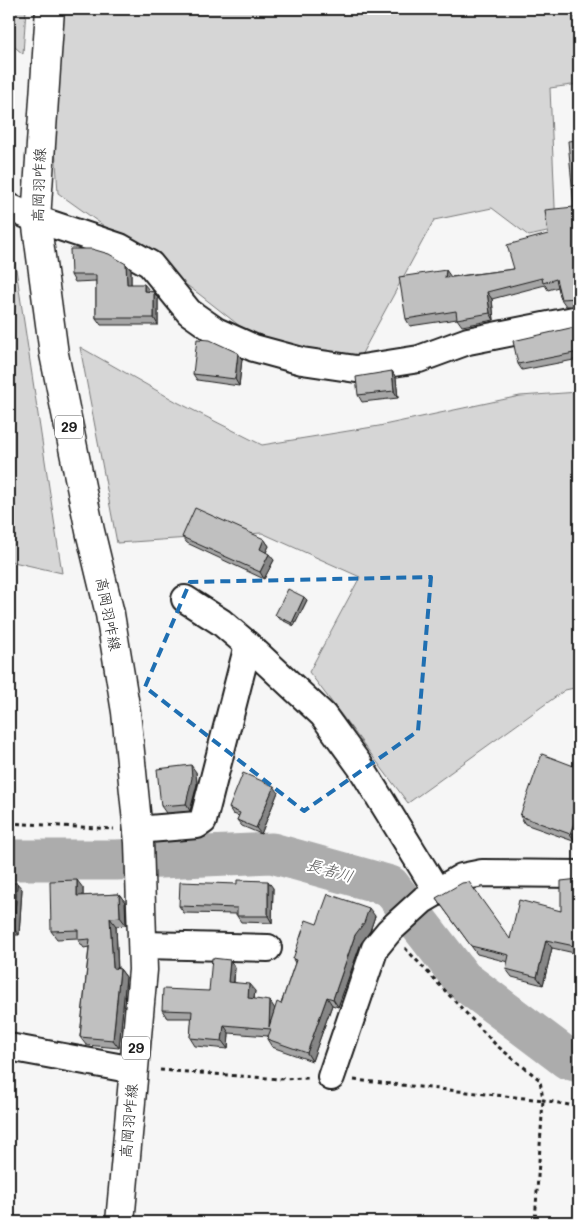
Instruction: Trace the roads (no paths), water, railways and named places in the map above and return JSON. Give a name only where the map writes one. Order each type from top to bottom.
[{"type":"main road","name":"高岡羽咋線","points":[[50,9],[36,219],[54,354],[90,532],[112,624],[126,712],[138,836],[143,945],[120,1222]]},
{"type":"street","points":[[9,208],[120,247],[150,264],[189,312],[216,331],[254,348],[302,362],[356,370],[419,359],[468,341],[579,319]]},
{"type":"street","points":[[186,599],[221,622],[248,645],[322,715],[360,766],[430,896]]},
{"type":"street","points":[[138,836],[197,825],[203,821],[248,645]]},
{"type":"street","points":[[331,1077],[375,948],[392,928],[430,896],[462,878],[482,873],[579,874]]},
{"type":"street","points":[[143,945],[268,948]]},
{"type":"street","points":[[9,1047],[134,1070]]},
{"type":"waterway","name":"長者川","points":[[9,860],[116,860],[272,853],[390,886],[463,980],[568,1059],[579,1062]]}]
